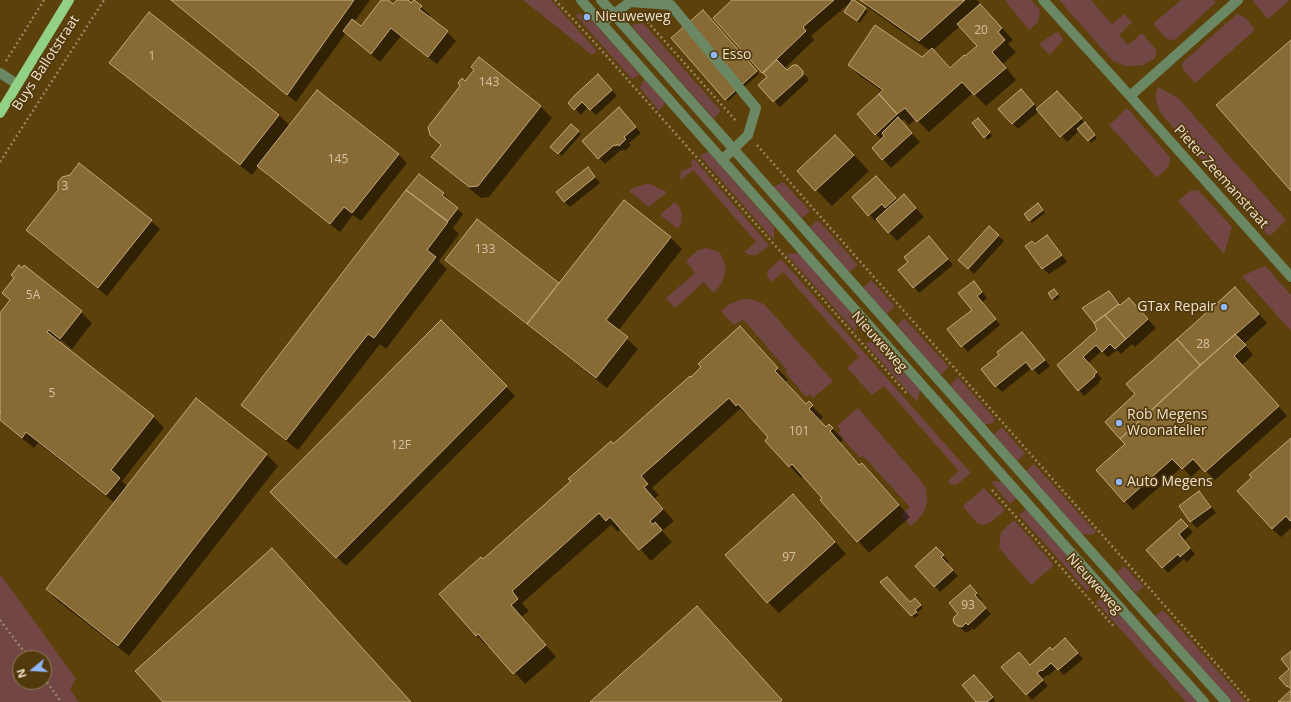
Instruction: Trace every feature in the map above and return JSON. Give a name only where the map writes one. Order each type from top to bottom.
[{"type":"main road","name":"Buys Ballotstraat","points":[[0,113],[69,0]]},
{"type":"street","name":"Nieuweweg","points":[[581,0],[1204,702]]},
{"type":"street","name":"Nieuweweg","points":[[601,0],[1142,610],[1226,702]]},
{"type":"street","name":"Pieter Zeemanstraat","points":[[1043,0],[1291,277]]},
{"type":"street","points":[[1130,96],[1238,0]]},
{"type":"street","points":[[602,23],[630,2],[675,3],[756,108],[748,135],[722,160]]},
{"type":"street","points":[[2,69],[17,84]]},
{"type":"path","points":[[2,69],[44,0]]},
{"type":"path","name":"Buys Ballotstraat","points":[[0,162],[104,0]]},
{"type":"path","name":"Nieuweweg","points":[[555,0],[600,48],[910,397]]},
{"type":"path","points":[[630,2],[1250,702]]},
{"type":"path","name":"Nieuweweg","points":[[992,489],[1120,633]]},
{"type":"path","points":[[0,620],[23,650]]},
{"type":"path","points":[[52,689],[61,702]]},
{"type":"shaded area","points":[[0,0],[1291,0],[1291,702],[18,702],[0,677]]},
{"type":"shaded area","points":[[523,0],[551,0],[597,51],[592,55]]},
{"type":"shaded area","points":[[1005,0],[1031,0],[1040,10],[1038,22],[1029,30]]},
{"type":"shaded area","points":[[1059,0],[1091,0],[1112,24],[1124,14],[1132,22],[1119,35],[1128,45],[1142,33],[1156,50],[1154,59],[1143,65],[1135,66],[1125,66],[1113,61]]},
{"type":"shaded area","points":[[1181,0],[1214,0],[1216,2],[1174,41],[1166,38],[1154,23]]},
{"type":"shaded area","points":[[1252,0],[1290,0],[1268,19]]},
{"type":"shaded area","points":[[580,13],[585,18],[588,16],[640,75],[632,79],[576,16]]},
{"type":"shaded area","points":[[1237,14],[1246,18],[1255,30],[1195,83],[1183,69],[1183,62]]},
{"type":"shaded area","points":[[643,23],[721,111],[714,119],[631,25]]},
{"type":"shaded area","points":[[1058,32],[1063,40],[1050,55],[1039,44]]},
{"type":"shaded area","points":[[644,79],[665,103],[659,111],[640,88]]},
{"type":"shaded area","points":[[1158,87],[1178,98],[1286,220],[1270,236],[1163,116],[1159,110],[1156,100]]},
{"type":"shaded area","points":[[1127,108],[1170,157],[1169,166],[1157,178],[1109,125]]},
{"type":"shaded area","points":[[709,152],[774,227],[774,240],[699,155]]},
{"type":"shaded area","points":[[694,159],[769,245],[757,255],[749,255],[744,252],[756,242],[693,170],[681,180],[681,171],[692,167],[691,162]]},
{"type":"shaded area","points":[[783,182],[810,211],[802,218],[774,187]]},
{"type":"shaded area","points":[[648,183],[667,192],[649,207],[628,190]]},
{"type":"shaded area","points":[[1198,190],[1232,227],[1224,254],[1178,201],[1190,191]]},
{"type":"shaded area","points":[[675,202],[680,208],[682,215],[681,223],[678,229],[660,215]]},
{"type":"shaded area","points":[[818,220],[858,265],[849,272],[810,227]]},
{"type":"shaded area","points":[[707,248],[720,253],[724,261],[726,270],[722,283],[714,293],[704,282],[675,308],[666,298],[695,273],[686,261],[698,250]]},
{"type":"shaded area","points":[[799,253],[857,320],[856,332],[786,254]]},
{"type":"shaded area","points":[[781,259],[971,473],[959,483],[955,485],[950,484],[948,481],[959,471],[884,386],[872,395],[847,368],[859,357],[783,272],[771,282],[768,278],[767,272],[769,269]]},
{"type":"shaded area","points":[[1265,266],[1291,295],[1291,331],[1242,276]]},
{"type":"shaded area","points":[[871,280],[895,306],[887,314],[863,288]]},
{"type":"shaded area","points":[[742,299],[750,299],[764,304],[833,381],[813,398],[810,394],[806,397],[785,372],[787,370],[743,319],[734,325],[721,311],[730,304]]},
{"type":"shaded area","points":[[904,318],[949,367],[941,375],[897,325]]},
{"type":"shaded area","points":[[875,341],[920,390],[917,402],[865,343]]},
{"type":"shaded area","points":[[958,377],[996,420],[992,423],[984,425],[951,386]]},
{"type":"shaded area","points":[[858,408],[926,488],[927,501],[924,512],[911,526],[901,515],[910,507],[863,456],[860,458],[838,433],[841,430],[837,426]]},
{"type":"shaded area","points":[[1002,427],[1025,454],[1017,461],[994,434]]},
{"type":"shaded area","points":[[1034,464],[1096,532],[1092,535],[1082,534],[1026,471]]},
{"type":"shaded area","points":[[991,482],[1002,482],[1016,498],[1010,504]]},
{"type":"shaded area","points":[[984,488],[1005,510],[991,522],[982,525],[976,522],[963,506]]},
{"type":"shaded area","points":[[1026,509],[1091,583],[1088,592],[1019,515]]},
{"type":"shaded area","points":[[1014,520],[1054,565],[1031,585],[999,548],[1001,532]]},
{"type":"shaded area","points":[[1124,566],[1144,587],[1136,593],[1117,572]]},
{"type":"shaded area","points":[[0,574],[76,679],[70,689],[79,702],[0,702]]},
{"type":"shaded area","points":[[1103,596],[1197,702],[1186,702],[1096,602]]},
{"type":"shaded area","points":[[1163,610],[1246,702],[1232,702],[1155,616]]},
{"type":"building","points":[[171,0],[354,0],[287,95]]},
{"type":"building","points":[[381,0],[388,0],[393,4],[397,0],[408,0],[411,3],[414,0],[422,6],[419,9],[448,31],[428,57],[391,28],[371,54],[343,31],[352,19],[361,26]]},
{"type":"building","points":[[732,0],[834,0],[803,27],[806,31],[762,73],[713,18]]},
{"type":"building","points":[[852,0],[866,8],[857,21],[844,12]]},
{"type":"building","points":[[860,0],[965,0],[919,41]]},
{"type":"building","points":[[980,4],[1002,28],[998,32],[1005,40],[992,52],[1006,68],[974,95],[962,82],[917,122],[905,108],[897,114],[879,94],[883,90],[848,65],[875,25],[922,57],[932,48],[950,68],[964,55],[965,56],[977,46],[957,24]]},
{"type":"building","name":"Esso","points":[[703,10],[757,71],[725,100],[671,38]]},
{"type":"building","points":[[149,12],[279,115],[240,165],[109,63]]},
{"type":"building","points":[[1291,40],[1291,191],[1216,105]]},
{"type":"building","points":[[479,57],[541,106],[478,186],[469,187],[431,157],[441,145],[430,135],[428,127],[460,86],[458,83],[462,78],[465,81],[474,70],[471,67]]},
{"type":"building","points":[[777,60],[787,70],[793,65],[797,65],[803,71],[803,75],[773,102],[758,85],[767,77],[763,73]]},
{"type":"building","points":[[598,74],[612,90],[590,110],[582,102],[574,110],[568,103]]},
{"type":"building","points":[[1021,89],[1034,104],[1012,124],[998,109]]},
{"type":"building","points":[[317,90],[399,154],[352,213],[344,207],[330,224],[257,166]]},
{"type":"building","points":[[1057,91],[1082,118],[1060,137],[1036,109]]},
{"type":"building","points":[[879,94],[897,114],[875,135],[857,114]]},
{"type":"building","points":[[619,107],[636,127],[624,137],[626,139],[619,146],[617,144],[616,146],[614,145],[598,159],[582,141]]},
{"type":"building","points":[[898,117],[912,133],[882,160],[872,148],[884,136],[882,133]]},
{"type":"building","points":[[978,118],[990,132],[984,138],[972,123]]},
{"type":"building","points":[[1085,122],[1095,135],[1088,141],[1077,129]]},
{"type":"building","points":[[571,124],[579,131],[558,154],[550,147]]},
{"type":"building","points":[[835,135],[854,155],[815,191],[797,171]]},
{"type":"building","points":[[79,163],[152,220],[98,288],[26,230],[58,190],[58,182],[62,177],[70,175]]},
{"type":"building","points":[[588,167],[595,177],[564,202],[556,192]]},
{"type":"building","points":[[419,174],[444,193],[442,195],[458,208],[448,221],[406,190]]},
{"type":"building","points":[[876,176],[896,198],[885,208],[882,204],[868,216],[852,197]]},
{"type":"building","points":[[406,190],[448,222],[427,250],[436,257],[374,338],[368,334],[286,440],[241,405]]},
{"type":"building","points":[[904,194],[916,208],[888,233],[876,219]]},
{"type":"building","points":[[624,200],[671,237],[606,320],[628,337],[596,378],[527,324]]},
{"type":"building","points":[[1038,203],[1043,210],[1029,221],[1024,214]]},
{"type":"building","points":[[477,219],[559,283],[527,324],[445,260]]},
{"type":"building","points":[[989,226],[999,235],[968,269],[958,260]]},
{"type":"building","points":[[1047,235],[1062,255],[1042,269],[1025,246],[1032,241],[1035,244]]},
{"type":"building","points":[[929,236],[948,259],[913,288],[898,270],[908,262],[904,257]]},
{"type":"building","points":[[19,265],[22,268],[24,265],[82,311],[60,339],[49,330],[47,332],[154,416],[111,470],[120,478],[106,495],[26,432],[22,438],[0,420],[0,313],[10,300],[2,293],[14,278],[11,275]]},
{"type":"building","points":[[974,281],[982,292],[977,296],[996,319],[961,347],[947,329],[972,310],[958,293]]},
{"type":"building","points":[[1235,287],[1259,314],[1200,365],[1177,339]]},
{"type":"building","points":[[1054,289],[1058,294],[1052,299],[1048,293]]},
{"type":"building","points":[[1109,291],[1119,304],[1094,323],[1082,308]]},
{"type":"building","points":[[1129,298],[1148,319],[1126,339],[1105,315]]},
{"type":"building","points":[[1105,315],[1126,339],[1115,349],[1110,344],[1102,352],[1096,345],[1083,357],[1097,372],[1094,375],[1095,376],[1078,391],[1057,365],[1097,330],[1094,323]]},
{"type":"building","points":[[441,320],[507,386],[336,558],[270,492]]},
{"type":"building","points":[[740,326],[778,368],[775,371],[806,404],[809,401],[813,405],[809,409],[826,427],[829,424],[833,428],[830,431],[859,465],[862,463],[899,505],[857,542],[820,500],[822,498],[792,464],[789,467],[765,441],[768,437],[738,404],[736,406],[729,398],[641,476],[648,484],[644,487],[663,509],[650,521],[653,525],[655,522],[662,530],[639,550],[610,517],[606,521],[599,513],[512,591],[518,599],[511,605],[546,645],[513,674],[478,634],[476,636],[439,594],[481,557],[483,559],[571,481],[568,479],[611,441],[613,444],[690,376],[691,377],[701,367],[698,364]]},
{"type":"building","points":[[1022,332],[1045,360],[1032,370],[1026,362],[995,387],[981,369],[999,355],[997,352]]},
{"type":"building","points":[[1235,334],[1246,345],[1234,356],[1279,406],[1205,472],[1193,459],[1182,469],[1172,459],[1124,502],[1096,470],[1125,444],[1120,439]]},
{"type":"building","points":[[1177,339],[1200,365],[1120,439],[1105,422],[1135,394],[1126,384]]},
{"type":"building","points":[[196,398],[267,454],[118,646],[46,589]]},
{"type":"building","points":[[1291,438],[1291,520],[1290,521],[1286,516],[1272,529],[1237,491],[1252,477],[1249,475]]},
{"type":"building","points":[[1199,491],[1211,507],[1190,522],[1179,506]]},
{"type":"building","points":[[793,494],[835,542],[767,603],[725,555]]},
{"type":"building","points":[[1181,519],[1188,526],[1179,534],[1190,548],[1180,557],[1178,554],[1162,568],[1146,550]]},
{"type":"building","points":[[936,547],[944,555],[941,557],[953,570],[934,587],[915,566]]},
{"type":"building","points":[[272,548],[411,702],[163,702],[135,671]]},
{"type":"building","points":[[887,577],[910,602],[915,598],[921,605],[915,610],[917,612],[911,616],[880,582]]},
{"type":"building","points":[[970,585],[977,593],[975,595],[986,608],[968,625],[966,623],[962,627],[955,624],[953,621],[954,617],[958,614],[949,603]]},
{"type":"building","points":[[697,606],[782,700],[780,702],[590,702]]},
{"type":"building","points":[[1065,638],[1078,653],[1058,670],[1051,663],[1042,671],[1041,670],[1037,673],[1043,680],[1026,695],[1001,667],[1019,652],[1030,665],[1050,647],[1052,650]]},
{"type":"building","points":[[1291,651],[1291,689],[1288,686],[1287,687],[1279,678],[1289,669],[1281,659]]},
{"type":"building","points":[[974,675],[993,697],[987,702],[976,702],[962,685]]},
{"type":"building","points":[[1291,690],[1291,702],[1278,702]]},
{"type":"place","name":"Nieuweweg","points":[[587,17]]},
{"type":"place","name":"Esso","points":[[714,55]]},
{"type":"place","name":"GTax Repair","points":[[1224,307]]},
{"type":"place","name":"Rob Megens Woonatelier","points":[[1119,423]]},
{"type":"place","name":"Auto Megens","points":[[1119,482]]}]
